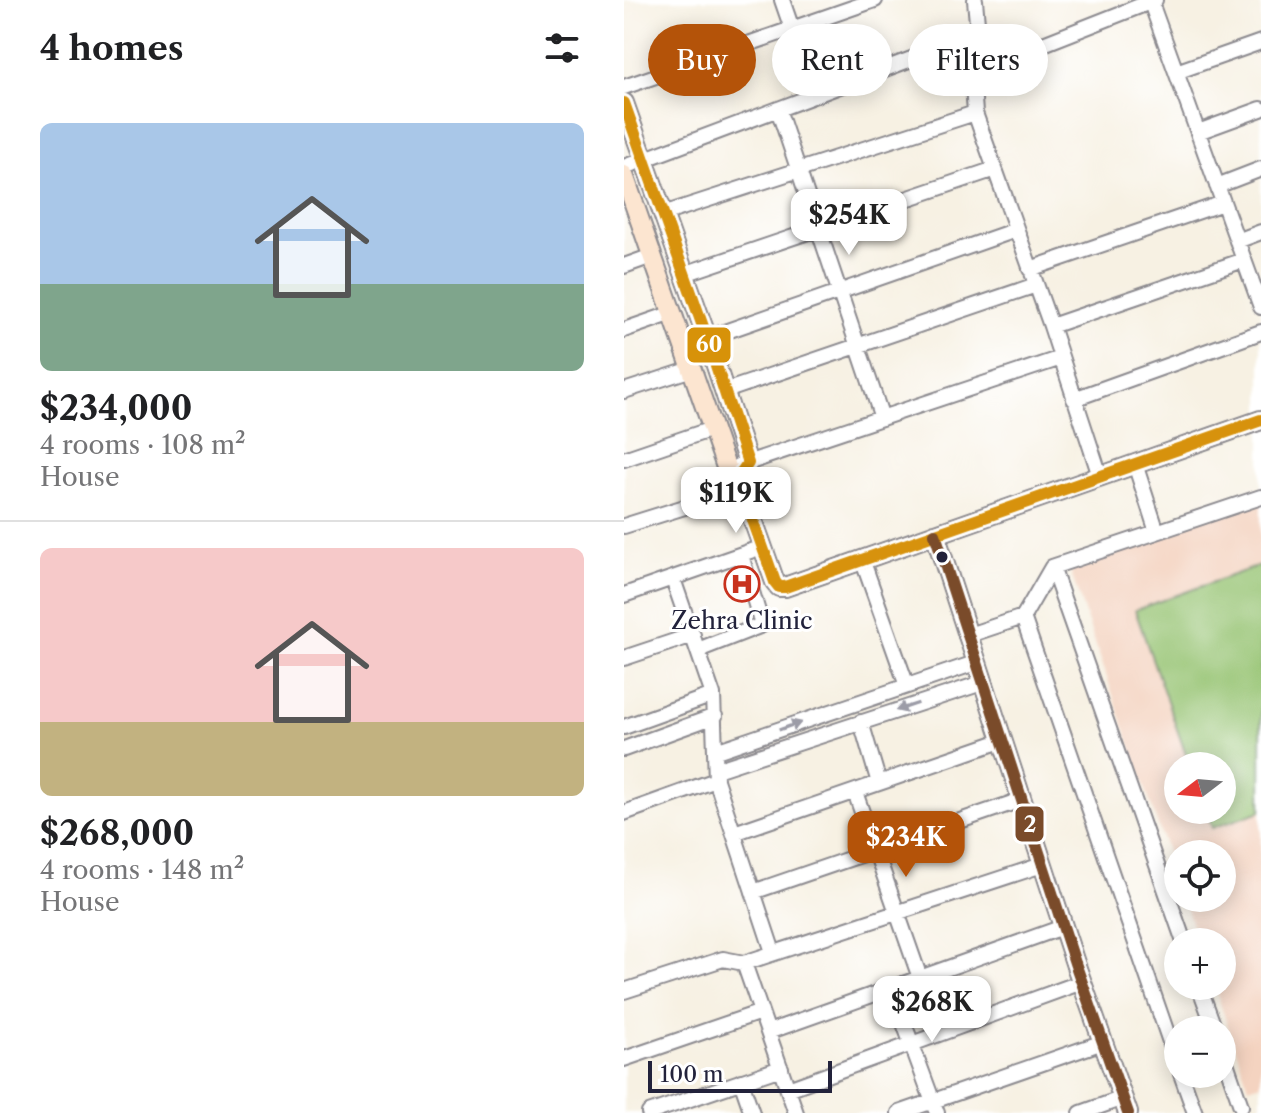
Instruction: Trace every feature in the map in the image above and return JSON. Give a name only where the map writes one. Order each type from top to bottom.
[{"type":"street","points":[[782,0],[790,24]]},
{"type":"street","points":[[806,24],[875,0]]},
{"type":"street","points":[[1048,42],[1152,0],[1260,299]]},
{"type":"street","points":[[979,24],[980,1]]},
{"type":"street","points":[[624,87],[772,36]]},
{"type":"street","points":[[1176,72],[1261,42]]},
{"type":"street","points":[[624,167],[908,60]]},
{"type":"street","points":[[974,96],[975,113],[1051,326],[1100,476]]},
{"type":"street","points":[[624,103],[725,391],[739,475],[762,547],[779,587],[1261,420]]},
{"type":"street","points":[[778,109],[882,418]]},
{"type":"street","points":[[1198,132],[1261,109]]},
{"type":"street","points":[[663,214],[975,113]]},
{"type":"street","points":[[684,274],[995,169]]},
{"type":"street","points":[[1217,186],[1261,169]]},
{"type":"street","points":[[626,185],[712,429],[739,475]]},
{"type":"street","points":[[1030,269],[1223,203]]},
{"type":"street","points":[[707,338],[1016,230]]},
{"type":"street","points":[[1237,241],[1261,232]]},
{"type":"street","points":[[624,266],[652,256]]},
{"type":"street","points":[[1051,326],[1244,260]]},
{"type":"street","points":[[725,391],[1036,285]]},
{"type":"street","points":[[624,330],[673,313]]},
{"type":"street","points":[[1074,399],[1261,332]]},
{"type":"street","points":[[624,526],[739,475],[882,418],[1061,358]]},
{"type":"street","points":[[624,391],[692,369]]},
{"type":"street","points":[[624,459],[712,429]]},
{"type":"street","points":[[1135,464],[1157,532]]},
{"type":"street","points":[[966,636],[1023,617],[1052,567],[1261,497]]},
{"type":"street","points":[[935,534],[1042,865],[1125,1105],[1081,1113]]},
{"type":"street","points":[[624,595],[762,547]]},
{"type":"street","points":[[698,650],[762,625],[741,555]]},
{"type":"street","points":[[862,559],[907,686]]},
{"type":"street","points":[[1052,567],[1179,928]]},
{"type":"street","points":[[673,579],[713,695],[716,775],[773,952]]},
{"type":"street","points":[[1023,617],[1164,1025]]},
{"type":"street","points":[[624,658],[693,635]]},
{"type":"street","points":[[716,751],[975,663]]},
{"type":"street","points":[[624,813],[716,775],[861,722],[982,683]]},
{"type":"street","points":[[624,727],[713,695]]},
{"type":"street","points":[[624,749],[715,716]]},
{"type":"street","points":[[861,722],[879,783]]},
{"type":"street","points":[[734,833],[1001,741]]},
{"type":"street","points":[[855,792],[920,978]]},
{"type":"street","points":[[753,892],[1021,800]]},
{"type":"street","points":[[624,991],[723,959],[744,963],[1042,865]]},
{"type":"street","points":[[768,1032],[1063,927]]},
{"type":"street","points":[[744,963],[796,1113]]},
{"type":"street","points":[[788,1089],[1082,982]]},
{"type":"street","points":[[891,988],[935,1107]]},
{"type":"street","points":[[624,1059],[761,1012]]},
{"type":"street","points":[[899,1113],[935,1107],[1103,1042]]},
{"type":"street","points":[[649,1113],[781,1068]]},
{"type":"street","points":[[741,1081],[752,1113]]},
{"type":"street","points":[[1186,1088],[1195,1113]]},
{"type":"street","points":[[1235,1088],[1241,1106]]},
{"type":"shaded area","points":[[1261,497],[1261,1083],[1249,1087],[1236,1049],[1236,1016],[1224,1016],[1219,1000],[1236,1000],[1236,928],[1193,928],[1188,912],[1236,912],[1236,840],[1164,840],[1164,843],[1067,562]]},
{"type":"green space","points":[[1261,565],[1261,811],[1236,820],[1236,752],[1185,752],[1135,610]]},
{"type":"transit line","name":"60","points":[[624,103],[748,463],[739,476],[742,489],[779,587],[1261,420]]},
{"type":"transit line","name":"2","points":[[935,534],[1075,963],[1128,1113]]},
{"type":"place","name":"Zehra Clinic","points":[[742,584]]}]
